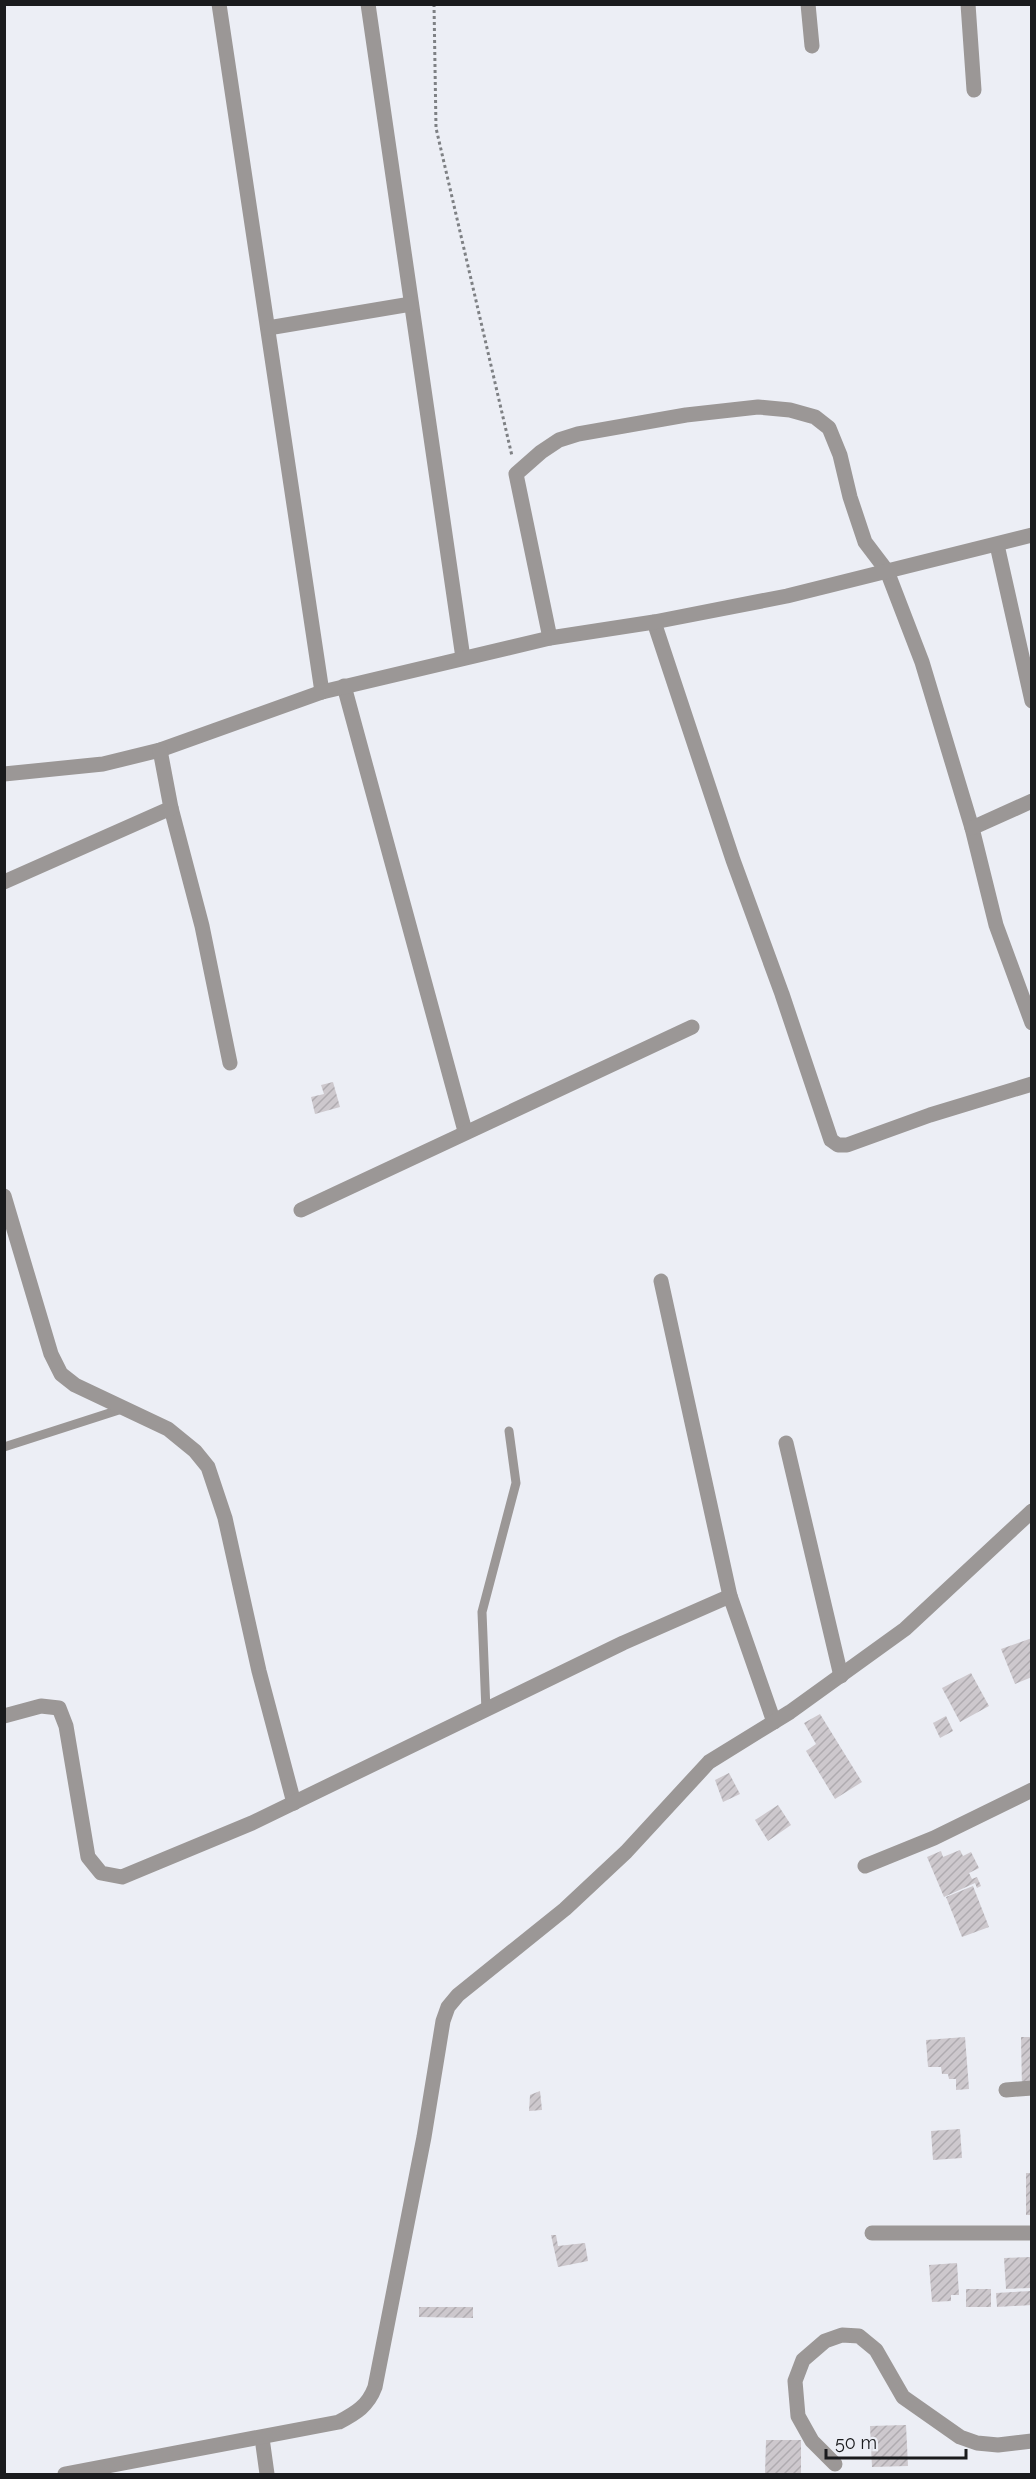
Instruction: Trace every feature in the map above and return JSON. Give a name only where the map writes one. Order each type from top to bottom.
[{"type":"street","points":[[219,4],[322,692]]},
{"type":"street","points":[[368,4],[463,658]]},
{"type":"street","points":[[808,4],[812,46]]},
{"type":"street","points":[[968,4],[974,90]]},
{"type":"street","points":[[267,328],[411,304]]},
{"type":"street","points":[[550,638],[516,474],[559,440],[578,434],[664,418],[758,407],[790,410],[815,417],[829,428],[840,455],[850,497],[865,542],[887,571],[922,662],[972,828],[996,925],[1032,1023]]},
{"type":"street","points":[[4,774],[103,764],[160,750],[344,686],[550,638],[654,622],[787,596],[1032,535]]},
{"type":"street","points":[[997,545],[1032,701]]},
{"type":"street","points":[[654,622],[729,850],[782,994],[831,1140],[838,1145],[847,1145],[930,1115],[1032,1084]]},
{"type":"street","points":[[344,686],[465,1131]]},
{"type":"street","points":[[160,750],[171,808],[202,926],[230,1064]]},
{"type":"street","points":[[972,828],[1032,801]]},
{"type":"street","points":[[4,882],[171,808]]},
{"type":"street","points":[[301,1210],[465,1131],[692,1027]]},
{"type":"street","points":[[4,1196],[51,1354],[61,1374],[75,1385],[168,1429],[195,1451],[208,1467],[225,1518],[259,1671],[294,1803]]},
{"type":"street","points":[[661,1281],[730,1596],[774,1722]]},
{"type":"street","points":[[786,1443],[841,1677]]},
{"type":"street","points":[[65,2475],[339,2422],[358,2412],[370,2399],[375,2387],[423,2137],[442,2021],[448,2007],[458,1995],[574,1901],[626,1852],[710,1762],[841,1677],[905,1629],[1032,1511]]},
{"type":"street","points":[[4,1716],[42,1706],[58,1708],[66,1726],[88,1857],[101,1873],[122,1877],[252,1823],[623,1643],[730,1596]]},
{"type":"street","points":[[865,1866],[933,1838],[1032,1790]]},
{"type":"street","points":[[1006,2090],[1032,2088]]},
{"type":"street","points":[[872,2233],[1032,2234]]},
{"type":"street","points":[[835,2464],[812,2441],[798,2416],[795,2381],[803,2360],[825,2341],[842,2335],[859,2336],[876,2350],[903,2397],[960,2437],[977,2443],[998,2445],[1032,2441]]},
{"type":"street","points":[[262,2438],[267,2475]]},
{"type":"lane","points":[[4,1447],[127,1408]]},
{"type":"lane","points":[[486,1710],[482,1612],[516,1483],[509,1431]]},
{"type":"path","points":[[434,4],[436,128],[516,474]]},
{"type":"building","points":[[333,1082],[340,1107],[315,1114],[311,1097],[324,1094],[321,1085]]},
{"type":"building","points":[[1032,1638],[1032,1677],[1015,1684],[1001,1649]]},
{"type":"building","points":[[971,1673],[989,1706],[960,1722],[942,1688]]},
{"type":"building","points":[[820,1714],[862,1782],[835,1799],[806,1751],[816,1744],[804,1723]]},
{"type":"building","points":[[946,1716],[953,1731],[940,1738],[933,1723]]},
{"type":"building","points":[[729,1773],[740,1794],[723,1802],[715,1780]]},
{"type":"building","points":[[778,1805],[791,1825],[768,1841],[755,1820]]},
{"type":"building","points":[[960,1850],[963,1856],[971,1852],[979,1868],[969,1873],[972,1879],[977,1877],[981,1886],[977,1888],[975,1883],[944,1897],[927,1857],[941,1851],[943,1857]]},
{"type":"building","points":[[973,1886],[989,1927],[962,1937],[946,1897]]},
{"type":"building","points":[[965,2037],[969,2089],[956,2090],[956,2079],[949,2079],[948,2074],[942,2074],[941,2067],[928,2067],[926,2040]]},
{"type":"building","points":[[1021,2037],[1032,2037],[1032,2087],[1022,2088]]},
{"type":"building","points":[[540,2091],[542,2110],[529,2111],[530,2095]]},
{"type":"building","points":[[960,2129],[962,2158],[933,2160],[931,2131]]},
{"type":"building","points":[[1026,2173],[1032,2173],[1032,2215],[1026,2215]]},
{"type":"building","points":[[551,2235],[556,2235],[558,2246],[585,2243],[588,2261],[558,2267]]},
{"type":"building","points":[[1032,2257],[1032,2288],[1006,2289],[1004,2258]]},
{"type":"building","points":[[957,2263],[959,2295],[951,2295],[951,2301],[932,2302],[929,2265]]},
{"type":"building","points":[[966,2289],[991,2289],[991,2307],[966,2307]]},
{"type":"building","points":[[1031,2291],[1032,2305],[997,2307],[996,2293]]},
{"type":"building","points":[[419,2307],[473,2307],[473,2318],[419,2317]]},
{"type":"building","points":[[906,2425],[908,2466],[872,2467],[870,2426]]},
{"type":"building","points":[[766,2440],[801,2440],[801,2474],[765,2474]]}]
